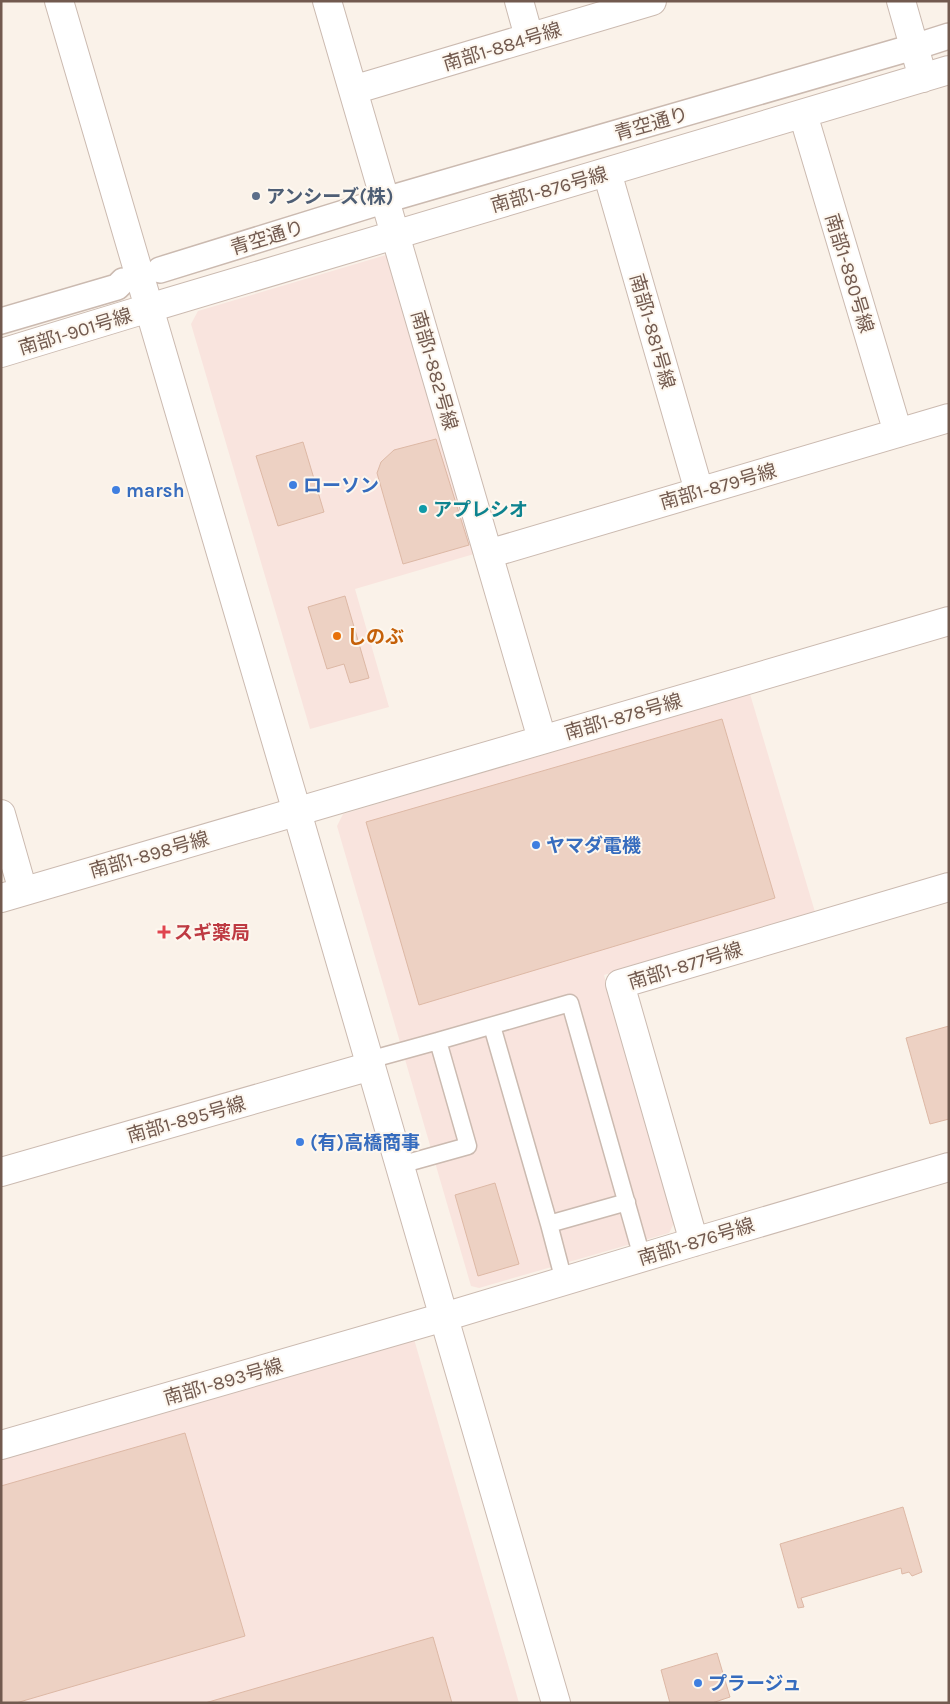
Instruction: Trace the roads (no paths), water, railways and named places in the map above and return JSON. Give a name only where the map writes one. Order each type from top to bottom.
[{"type":"street","points":[[59,1],[556,1703]]},
{"type":"street","name":"南部1-882号線","points":[[327,1],[542,739]]},
{"type":"street","points":[[519,1],[529,38]]},
{"type":"street","name":"南部1-884号線","points":[[353,90],[652,1]]},
{"type":"street","points":[[901,1],[923,78]]},
{"type":"street","name":"青空通り","points":[[399,196],[903,50]]},
{"type":"street","name":"南部1-876号線","points":[[149,308],[949,70]]},
{"type":"street","name":"南部1-880号線","points":[[803,114],[898,433]]},
{"type":"street","name":"南部1-881号線","points":[[607,172],[700,491]]},
{"type":"street","name":"青空通り","points":[[160,270],[373,204]]},
{"type":"street","points":[[1,322],[117,287],[123,281]]},
{"type":"street","name":"南部1-901号線","points":[[1,353],[149,308]]},
{"type":"street","name":"南部1-879号線","points":[[488,554],[949,418]]},
{"type":"street","name":"南部1-878号線","points":[[297,812],[949,621]]},
{"type":"street","name":"南部1-898号線","points":[[12,894],[297,812]]},
{"type":"street","points":[[1,814],[12,894]]},
{"type":"street","name":"南部1-877号線","points":[[694,1242],[620,984],[949,888]]},
{"type":"street","name":"南部1-895号線","points":[[1,1172],[370,1063]]},
{"type":"street","name":"南部1-876号線","points":[[444,1318],[642,1257],[949,1167]]},
{"type":"street","name":"南部1-893号線","points":[[1,1444],[444,1318]]},
{"type":"lane","points":[[370,1063],[438,1041],[570,1003],[642,1257]]},
{"type":"lane","points":[[492,1026],[564,1281]]},
{"type":"lane","points":[[400,1165],[468,1146],[438,1041]]},
{"type":"lane","points":[[549,1224],[627,1202]]},
{"type":"place","name":"アンシーズ(株)","points":[[256,196]]},
{"type":"place","name":"ローソン","points":[[293,485]]},
{"type":"place","name":"marsh","points":[[116,490]]},
{"type":"place","name":"アプレシオ","points":[[423,509]]},
{"type":"place","name":"しのぶ","points":[[337,636]]},
{"type":"place","name":"ヤマダ電機","points":[[536,845]]},
{"type":"place","name":"スギ薬局","points":[[164,932]]},
{"type":"place","name":"(有)高橋商事","points":[[300,1142]]},
{"type":"place","name":"プラージュ","points":[[698,1683]]}]
